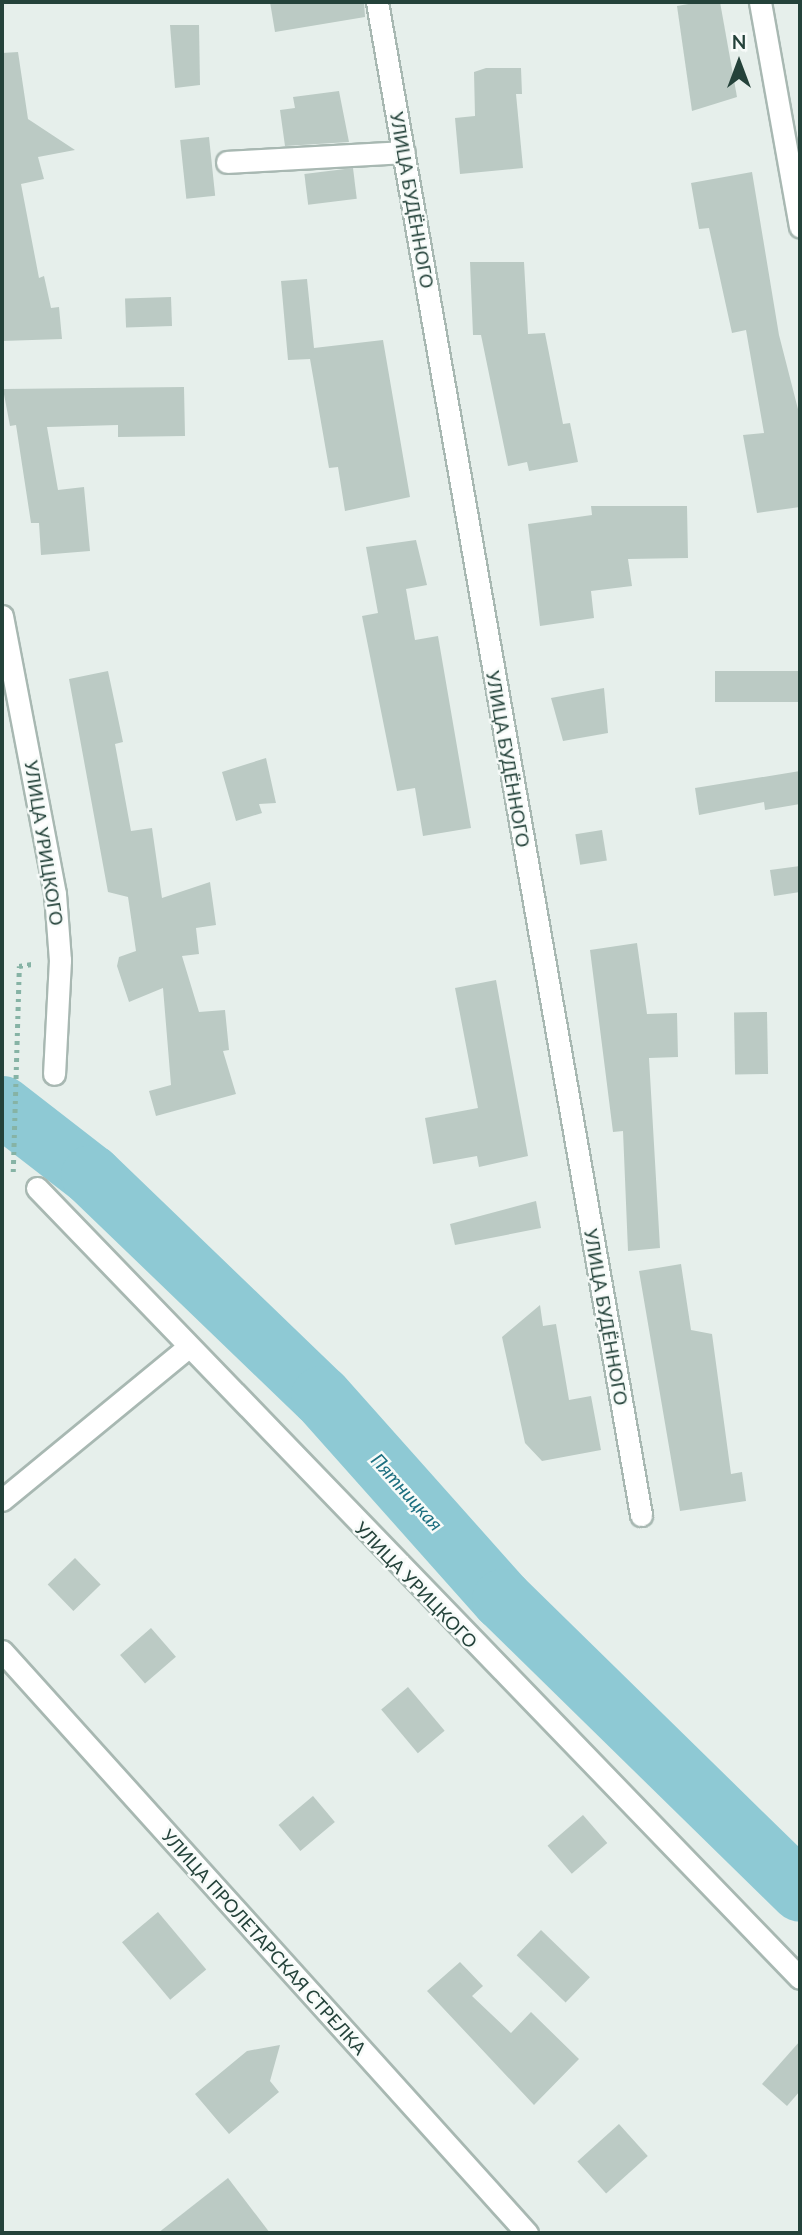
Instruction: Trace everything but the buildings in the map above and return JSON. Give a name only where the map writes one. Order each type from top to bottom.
[{"type":"street","name":"УЛИЦА БУДЁННОГО","points":[[377,2],[641,1515]]},
{"type":"street","points":[[760,2],[800,226]]},
{"type":"street","points":[[228,162],[404,152]]},
{"type":"street","name":"УЛИЦА УРИЦКОГО","points":[[2,616],[55,894],[60,960],[54,1074]]},
{"type":"street","name":"УЛИЦА УРИЦКОГО","points":[[37,1188],[186,1349],[800,1978]]},
{"type":"street","points":[[2,1500],[186,1349]]},
{"type":"street","name":"УЛИЦА ПРОЛЕТАРСКАЯ СТРЕЛКА","points":[[2,1651],[527,2233]]},
{"type":"path","points":[[13,1188],[19,966]]},
{"type":"waterway","name":"Пятницкая","points":[[2,1106],[91,1175],[321,1396],[502,1599],[800,1891]]}]
